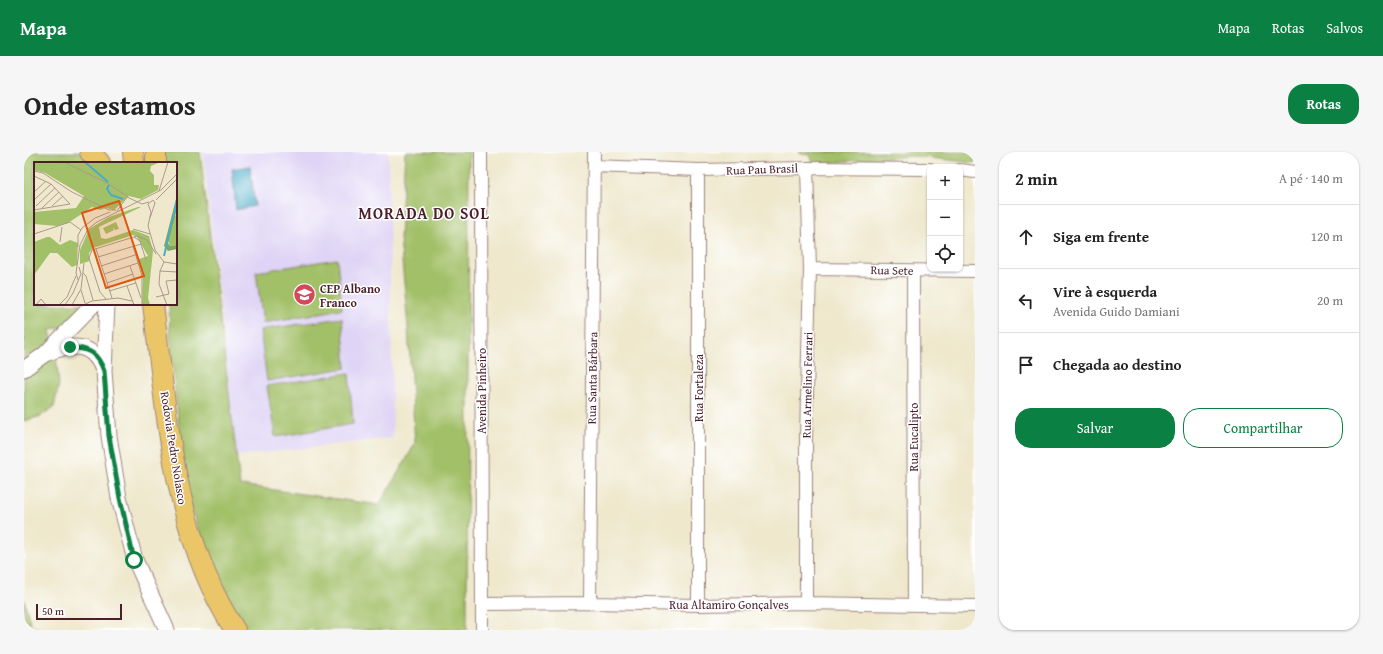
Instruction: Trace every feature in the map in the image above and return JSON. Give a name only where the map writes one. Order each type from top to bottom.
[{"type":"highway","points":[[133,152],[134,162]]},
{"type":"highway","name":"Rodovia Pedro Nolasco","points":[[152,305],[177,482],[184,510],[199,561],[210,585],[235,630]]},
{"type":"highway","points":[[161,305],[166,407]]},
{"type":"street","name":"Avenida Pinheiro","points":[[481,152],[480,332],[482,630]]},
{"type":"street","name":"Rua Santa Bárbara","points":[[590,603],[594,152]]},
{"type":"street","name":"Rua Pau Brasil","points":[[594,166],[698,170],[808,168],[927,169]]},
{"type":"street","name":"Rua Armelino Ferrari","points":[[806,603],[806,438],[810,269],[808,168]]},
{"type":"street","name":"Rua Fortaleza","points":[[698,170],[698,606]]},
{"type":"street","points":[[963,170],[975,172]]},
{"type":"street","name":"Rua Sete","points":[[810,269],[913,271],[975,270]]},
{"type":"street","name":"Rua Eucalipto","points":[[913,271],[914,604]]},
{"type":"street","points":[[24,369],[45,354],[94,305]]},
{"type":"street","points":[[107,305],[104,371],[109,436],[120,498],[134,560],[167,630]]},
{"type":"street","points":[[45,354],[64,347],[86,349],[95,354],[104,371]]},
{"type":"street","name":"Rua Altamiro Gonçalves","points":[[482,604],[590,603],[698,606],[806,603],[975,606]]},
{"type":"shaded area","name":"CEP Albano Franco","points":[[203,152],[388,152],[393,438],[237,456]]},
{"type":"green space","points":[[24,152],[80,152],[86,162],[34,162],[34,305],[83,305],[62,327],[50,330],[56,356],[59,384],[54,407],[41,416],[24,421]]},
{"type":"green space","points":[[163,152],[200,152],[240,485],[379,505],[415,444],[408,327],[400,238],[405,152],[469,152],[468,630],[249,630],[233,610],[207,557],[191,508],[182,461],[170,336],[169,305],[177,305],[177,162],[164,162]]},
{"type":"green space","points":[[799,152],[975,152],[975,163],[913,156],[811,164],[811,156]]},
{"type":"green space","points":[[337,259],[342,309],[263,323],[256,272]]},
{"type":"green space","points":[[342,318],[346,368],[267,381],[260,330]]},
{"type":"green space","points":[[349,373],[353,424],[275,437],[267,386]]},
{"type":"green space","points":[[24,599],[31,626],[45,630],[24,630]]},
{"type":"water","points":[[250,166],[255,206],[236,210],[232,169]]},
{"type":"place","name":"CEP Albano Franco","points":[[305,295]]},
{"type":"district","name":"MORADA DO SOL","points":[[424,213]]},
{"type":"route","points":[[70,347],[86,349],[95,354],[104,371],[109,436],[120,498],[134,560]]}]
